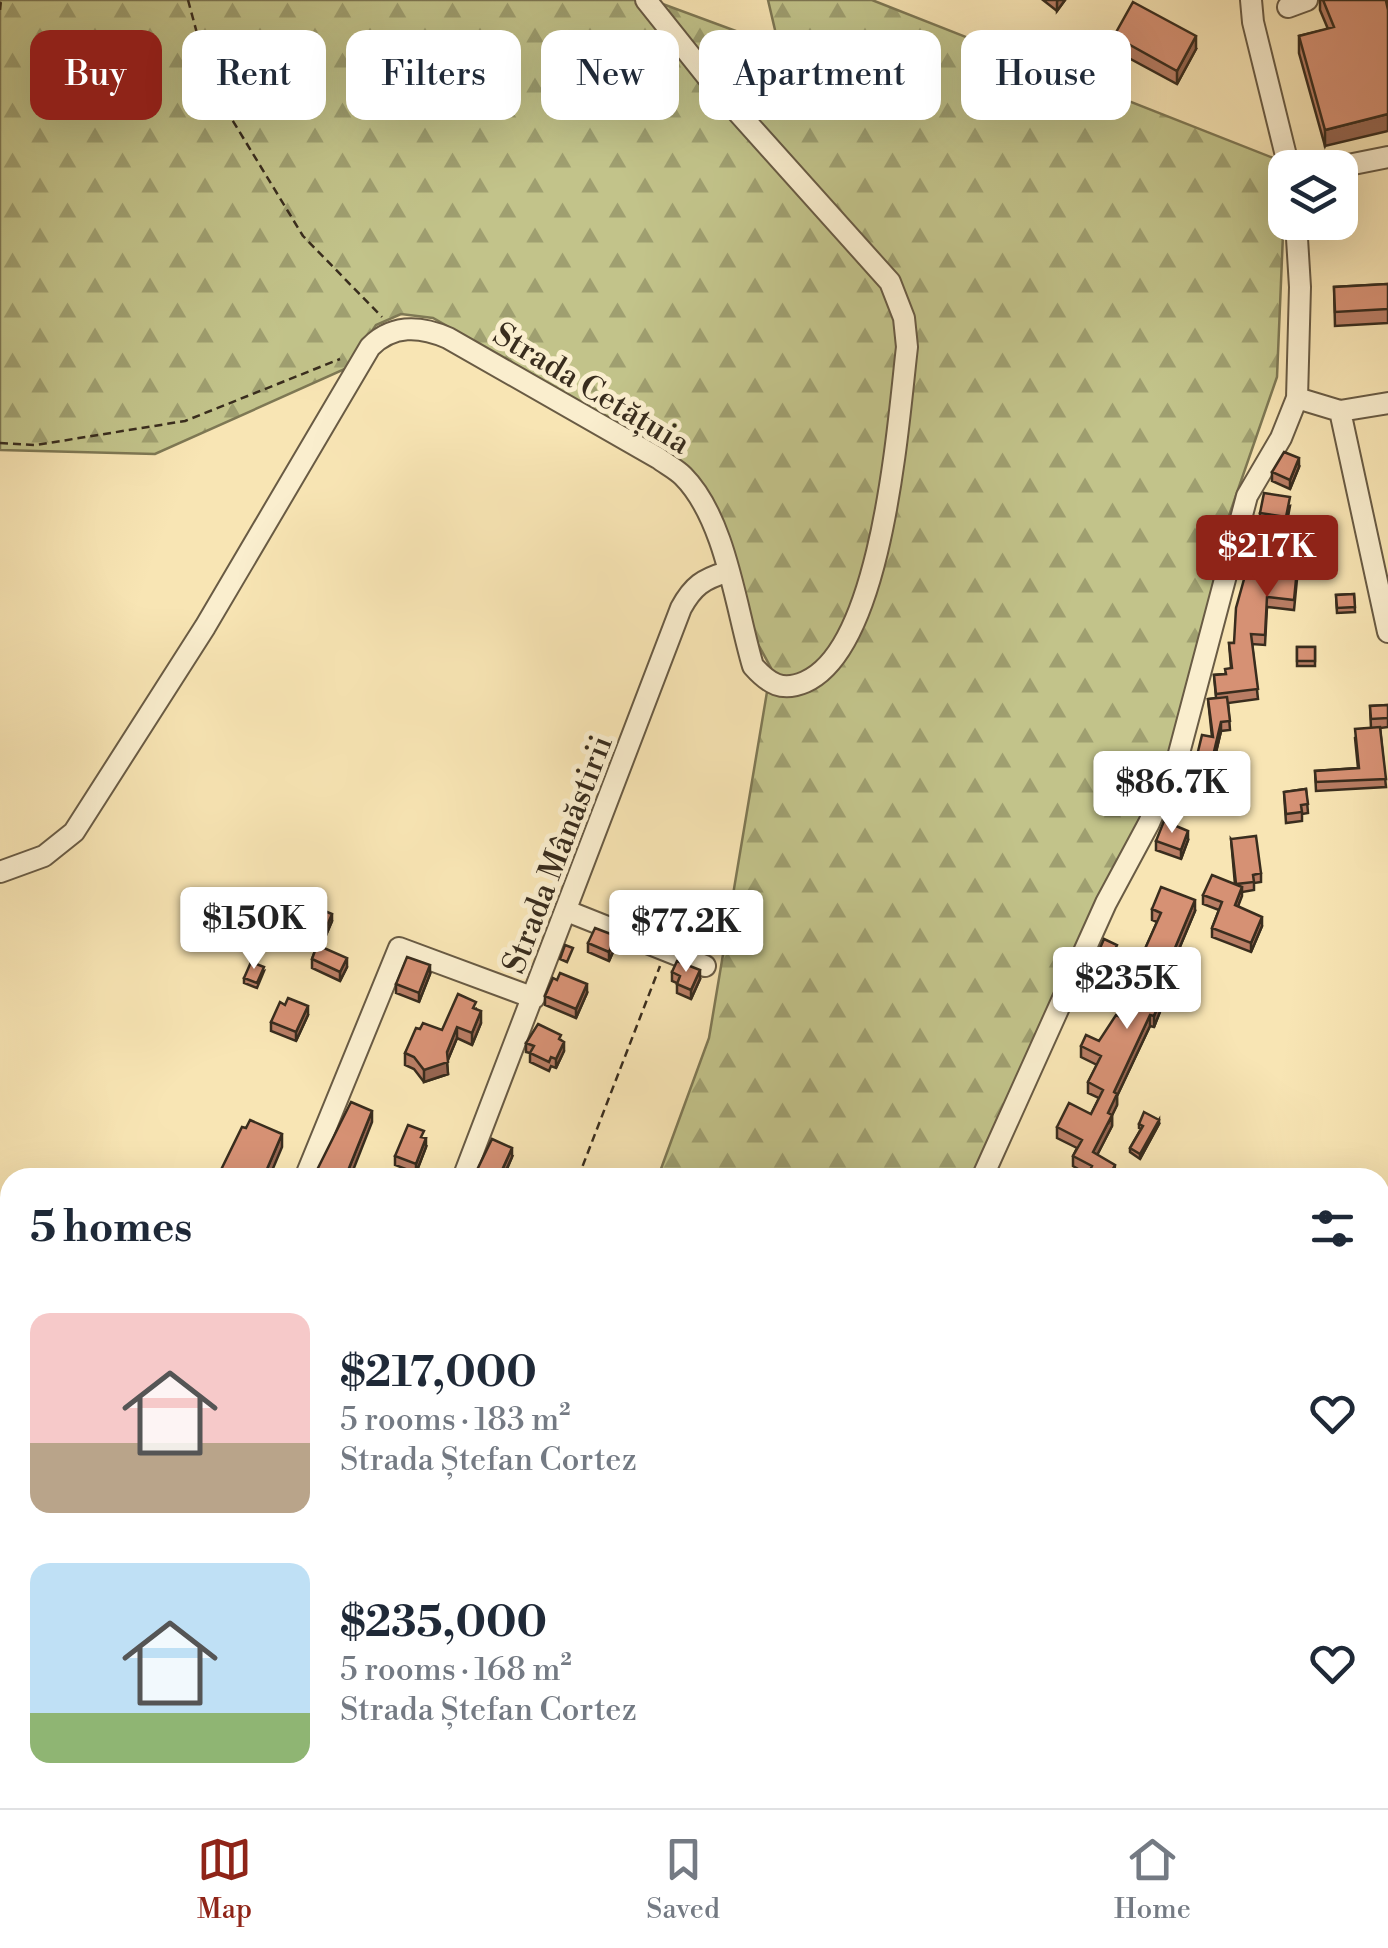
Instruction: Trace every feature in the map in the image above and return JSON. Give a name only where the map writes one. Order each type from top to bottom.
[{"type":"street","name":"Strada Cetățuia","points":[[395,330],[416,328],[448,338],[684,476],[708,514],[754,666],[768,682],[788,688],[810,680],[830,662],[848,636],[878,554],[905,362],[904,318],[890,282],[717,89],[646,0]]},
{"type":"street","points":[[1251,0],[1285,150]]},
{"type":"street","points":[[1358,163],[1388,156]]},
{"type":"street","points":[[987,1168],[1106,903],[1149,823],[1178,757],[1246,496],[1280,438],[1297,398],[1297,240]]},
{"type":"street","points":[[0,872],[44,856],[80,823],[205,627],[370,347],[395,330]]},
{"type":"street","points":[[1297,398],[1340,410],[1388,404]]},
{"type":"street","points":[[1340,410],[1388,632]]},
{"type":"street","name":"Strada Mânăstirii","points":[[467,1168],[681,608],[692,587],[727,572]]},
{"type":"street","points":[[568,911],[706,966]]},
{"type":"street","points":[[309,1168],[399,948],[534,998]]},
{"type":"path","points":[[0,10],[1,0]]},
{"type":"path","points":[[188,0],[210,85],[303,236],[395,330]]},
{"type":"path","points":[[0,443],[36,445],[184,421],[370,347]]},
{"type":"path","points":[[582,1168],[666,950]]},
{"type":"green space","points":[[0,0],[652,0],[733,30],[699,30],[699,120],[941,120],[941,30],[775,30],[768,0],[872,0],[961,35],[961,120],[1131,120],[1131,102],[1268,156],[1268,240],[1283,240],[1277,377],[1223,533],[1179,759],[975,1168],[661,1168],[709,1038],[771,668],[758,644],[722,519],[693,472],[638,435],[433,318],[401,314],[376,325],[347,368],[155,454],[0,450]]},
{"type":"building","points":[[1323,0],[1388,0],[1388,114],[1325,130],[1299,36],[1334,27]]},
{"type":"building","points":[[1133,2],[1196,36],[1177,71],[1131,45],[1131,30],[1117,30]]},
{"type":"building","points":[[1388,284],[1388,309],[1335,312],[1334,287]]},
{"type":"building","points":[[1284,452],[1299,458],[1290,480],[1272,472]]},
{"type":"building","points":[[1264,493],[1290,497],[1286,517],[1260,513]]},
{"type":"building","points":[[1280,522],[1325,526],[1322,561],[1298,559],[1294,600],[1267,597],[1265,635],[1251,634],[1258,689],[1216,694],[1214,675],[1226,674],[1225,669],[1232,668],[1229,643],[1234,643],[1236,608],[1248,565],[1255,567],[1257,560],[1276,564]]},
{"type":"building","points":[[1354,594],[1355,607],[1337,608],[1336,595]]},
{"type":"building","points":[[1297,647],[1315,647],[1315,661],[1297,661]]},
{"type":"building","points":[[1227,697],[1230,721],[1221,722],[1203,798],[1184,792],[1202,735],[1213,737],[1208,699]]},
{"type":"building","points":[[1388,705],[1388,718],[1371,719],[1370,706]]},
{"type":"building","points":[[1380,727],[1386,779],[1316,782],[1315,771],[1359,768],[1355,729]]},
{"type":"building","points":[[1306,789],[1308,804],[1301,805],[1302,812],[1286,814],[1284,792]]},
{"type":"building","points":[[1164,821],[1188,831],[1181,850],[1156,841]]},
{"type":"building","points":[[1256,836],[1261,873],[1253,875],[1254,882],[1236,884],[1231,839]]},
{"type":"building","points":[[1212,875],[1242,887],[1235,905],[1262,917],[1251,943],[1212,928],[1222,902],[1203,895]]},
{"type":"building","points":[[1161,887],[1195,900],[1157,991],[1163,993],[1154,1016],[1150,1015],[1114,1092],[1117,1094],[1108,1113],[1112,1115],[1093,1152],[1115,1165],[1091,1168],[1073,1156],[1082,1140],[1057,1127],[1069,1103],[1091,1114],[1103,1090],[1088,1082],[1101,1056],[1081,1046],[1086,1035],[1099,1041],[1116,1015],[1128,1020],[1147,970],[1137,967],[1161,913],[1152,909]]},
{"type":"building","points":[[281,889],[292,894],[290,897],[332,914],[321,940],[282,924],[273,943],[259,936]]},
{"type":"building","points":[[595,928],[616,936],[609,952],[588,943]]},
{"type":"building","points":[[1104,939],[1117,945],[1110,961],[1097,955]]},
{"type":"building","points":[[317,945],[347,958],[340,972],[312,959]]},
{"type":"building","points":[[565,945],[573,948],[567,962],[560,959]]},
{"type":"building","points":[[407,957],[430,965],[419,993],[396,984]]},
{"type":"building","points":[[677,961],[700,970],[691,990],[677,984],[680,976],[672,972]]},
{"type":"building","points":[[251,962],[264,967],[257,983],[244,978]]},
{"type":"building","points":[[560,973],[587,984],[576,1009],[545,996],[553,978],[557,980]]},
{"type":"building","points":[[458,994],[476,1002],[473,1008],[481,1011],[472,1033],[457,1027],[447,1052],[448,1062],[424,1070],[414,1057],[405,1053],[416,1028],[420,1029],[423,1023],[442,1030]]},
{"type":"building","points":[[288,998],[308,1006],[296,1032],[271,1022],[280,1002],[285,1005]]},
{"type":"building","points":[[538,1024],[561,1035],[559,1039],[564,1042],[556,1059],[551,1057],[549,1062],[530,1053],[534,1046],[526,1043]]},
{"type":"building","points":[[351,1102],[372,1111],[349,1168],[318,1168]]},
{"type":"building","points":[[1144,1112],[1159,1120],[1140,1154],[1130,1148],[1143,1126],[1139,1124]]},
{"type":"building","points":[[250,1120],[282,1134],[267,1168],[222,1168],[242,1127],[246,1128]]},
{"type":"building","points":[[408,1125],[424,1131],[421,1137],[426,1138],[416,1164],[395,1156]]},
{"type":"building","points":[[492,1139],[512,1148],[503,1168],[478,1168]]}]
